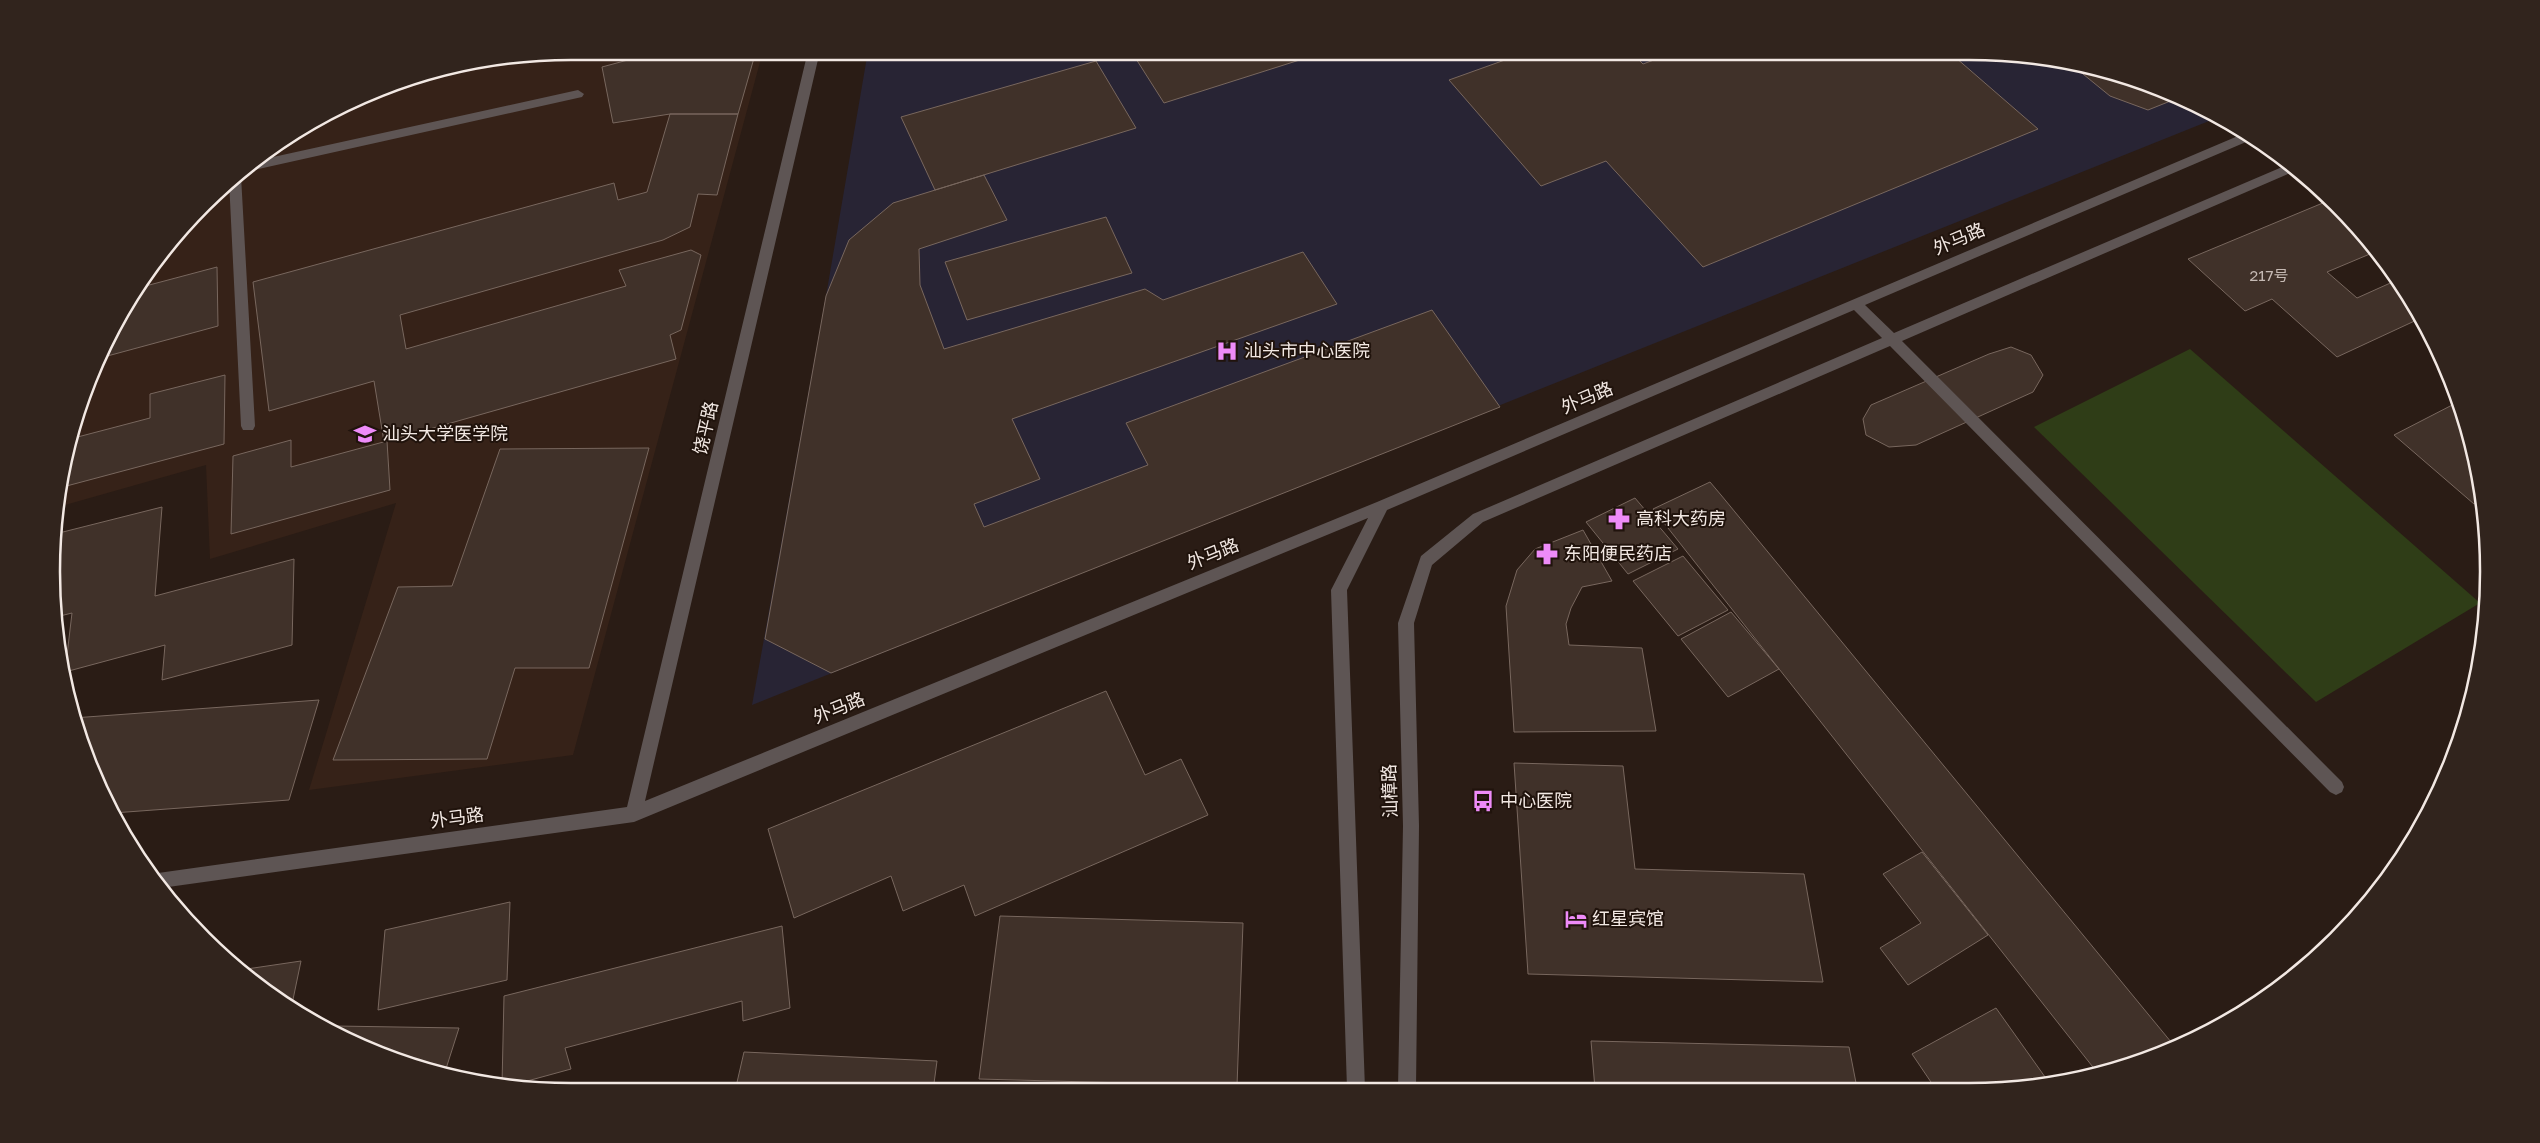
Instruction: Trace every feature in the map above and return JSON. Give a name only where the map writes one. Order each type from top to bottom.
[{"type":"street","name":"饶平路","points":[[634,814],[812,60]]},
{"type":"street","points":[[263,164],[578,94]]},
{"type":"street","name":"外马路","points":[[163,879],[634,814],[1382,506],[1857,305],[2241,139]]},
{"type":"street","points":[[1892,340],[2285,170]]},
{"type":"street","points":[[235,187],[248,426]]},
{"type":"street","points":[[1857,305],[2336,787]]},
{"type":"street","name":"汕樟路","points":[[1408,1083],[1411,826],[1406,623],[1426,562],[1478,518],[1892,340]]},
{"type":"street","points":[[1356,1083],[1338,590],[1382,506]]},
{"type":"shaded area","name":"汕头大学医学院","points":[[572,60],[761,60],[573,755],[309,790],[396,503],[210,559],[206,465],[64,505],[77,439],[87,407],[113,345],[146,287],[187,234],[210,210],[234,187],[287,146],[345,113],[407,87],[439,77],[505,64]]},
{"type":"shaded area","name":"汕头市中心医院","points":[[866,60],[2002,61],[2035,64],[2101,77],[2164,99],[2209,121],[752,705]]},
{"type":"green space","points":[[2190,349],[2479,604],[2316,702],[2034,427]]},
{"type":"building","points":[[628,60],[753,60],[738,114],[670,114],[613,123],[602,67]]},
{"type":"building","points":[[1137,60],[1300,60],[1164,103]]},
{"type":"building","points":[[1505,60],[1639,60],[1643,64],[1654,60],[1958,60],[2038,129],[1703,267],[1606,161],[1541,186],[1449,80]]},
{"type":"building","points":[[1096,61],[1136,128],[935,190],[901,117]]},
{"type":"building","points":[[2082,73],[2133,87],[2169,101],[2148,110],[2110,96]]},
{"type":"building","points":[[670,114],[738,114],[717,195],[698,194],[690,227],[663,240],[400,315],[406,349],[626,286],[619,270],[691,250],[701,255],[681,330],[670,335],[676,359],[384,442],[374,381],[269,411],[253,282],[614,183],[618,200],[647,192]]},
{"type":"building","points":[[984,175],[1007,220],[919,249],[920,285],[944,349],[1145,289],[1163,300],[1303,252],[1337,304],[1012,419],[1040,479],[974,504],[984,527],[1148,465],[1126,423],[1432,310],[1500,407],[831,673],[765,639],[826,296],[849,240],[893,203]]},
{"type":"building","points":[[2323,203],[2353,234],[2369,254],[2327,272],[2357,298],[2391,283],[2414,321],[2337,357],[2272,299],[2245,311],[2188,259]]},
{"type":"building","points":[[1106,217],[1132,273],[967,320],[945,262]]},
{"type":"building","points":[[217,267],[218,326],[108,356],[147,286]]},
{"type":"building","points":[[2011,347],[2031,355],[2043,375],[2033,392],[1916,445],[1889,447],[1866,435],[1863,419],[1871,405],[1989,354]]},
{"type":"building","points":[[225,375],[224,444],[68,486],[78,437],[150,418],[150,394]]},
{"type":"building","points":[[2452,405],[2463,439],[2476,503],[2474,504],[2394,435]]},
{"type":"building","points":[[291,440],[291,467],[387,441],[390,490],[231,534],[233,456]]},
{"type":"building","points":[[649,448],[589,668],[515,668],[487,759],[333,760],[398,587],[452,586],[500,449]]},
{"type":"building","points":[[1710,482],[2170,1041],[2133,1056],[2093,1068],[1653,509]]},
{"type":"building","points":[[1635,498],[1678,549],[1628,574],[1586,522]]},
{"type":"building","points":[[162,507],[155,596],[294,559],[292,645],[162,680],[165,645],[70,671],[67,655],[72,613],[62,616],[60,572],[62,532]]},
{"type":"building","points":[[1583,530],[1612,581],[1582,587],[1571,608],[1566,624],[1569,645],[1642,648],[1656,731],[1514,732],[1506,606],[1517,570],[1535,549]]},
{"type":"building","points":[[1683,556],[1728,610],[1678,636],[1633,581]]},
{"type":"building","points":[[1731,612],[1779,669],[1728,697],[1681,639]]},
{"type":"building","points":[[1106,691],[1145,775],[1181,759],[1208,815],[975,916],[964,885],[903,911],[891,876],[794,918],[768,829]]},
{"type":"building","points":[[319,700],[289,800],[121,812],[99,767],[81,717]]},
{"type":"building","points":[[1514,763],[1623,766],[1635,869],[1804,874],[1823,982],[1528,974]]},
{"type":"building","points":[[1922,852],[1988,935],[1908,985],[1880,948],[1921,923],[1883,874]]},
{"type":"building","points":[[510,902],[507,980],[378,1010],[385,930]]},
{"type":"building","points":[[1000,916],[1243,923],[1237,1083],[1126,1083],[979,1079]]},
{"type":"building","points":[[782,926],[790,1008],[743,1021],[742,1001],[565,1048],[571,1069],[527,1081],[502,1078],[504,996]]},
{"type":"building","points":[[301,961],[293,1000],[287,997],[250,969]]},
{"type":"building","points":[[1996,1008],[2045,1077],[2002,1082],[1932,1083],[1912,1054]]},
{"type":"building","points":[[338,1026],[459,1028],[446,1068],[407,1056]]},
{"type":"building","points":[[1591,1041],[1849,1047],[1856,1083],[1594,1083]]},
{"type":"building","points":[[744,1052],[937,1061],[934,1083],[737,1083]]},
{"type":"place","name":"汕头市中心医院","points":[[1227,351]]},
{"type":"place","name":"汕头大学医学院","points":[[365,434]]},
{"type":"place","name":"高科大药房","points":[[1619,519]]},
{"type":"place","name":"东阳便民药店","points":[[1547,554]]},
{"type":"place","name":"中心医院","points":[[1483,801]]},
{"type":"place","name":"红星宾馆","points":[[1576,919]]}]
